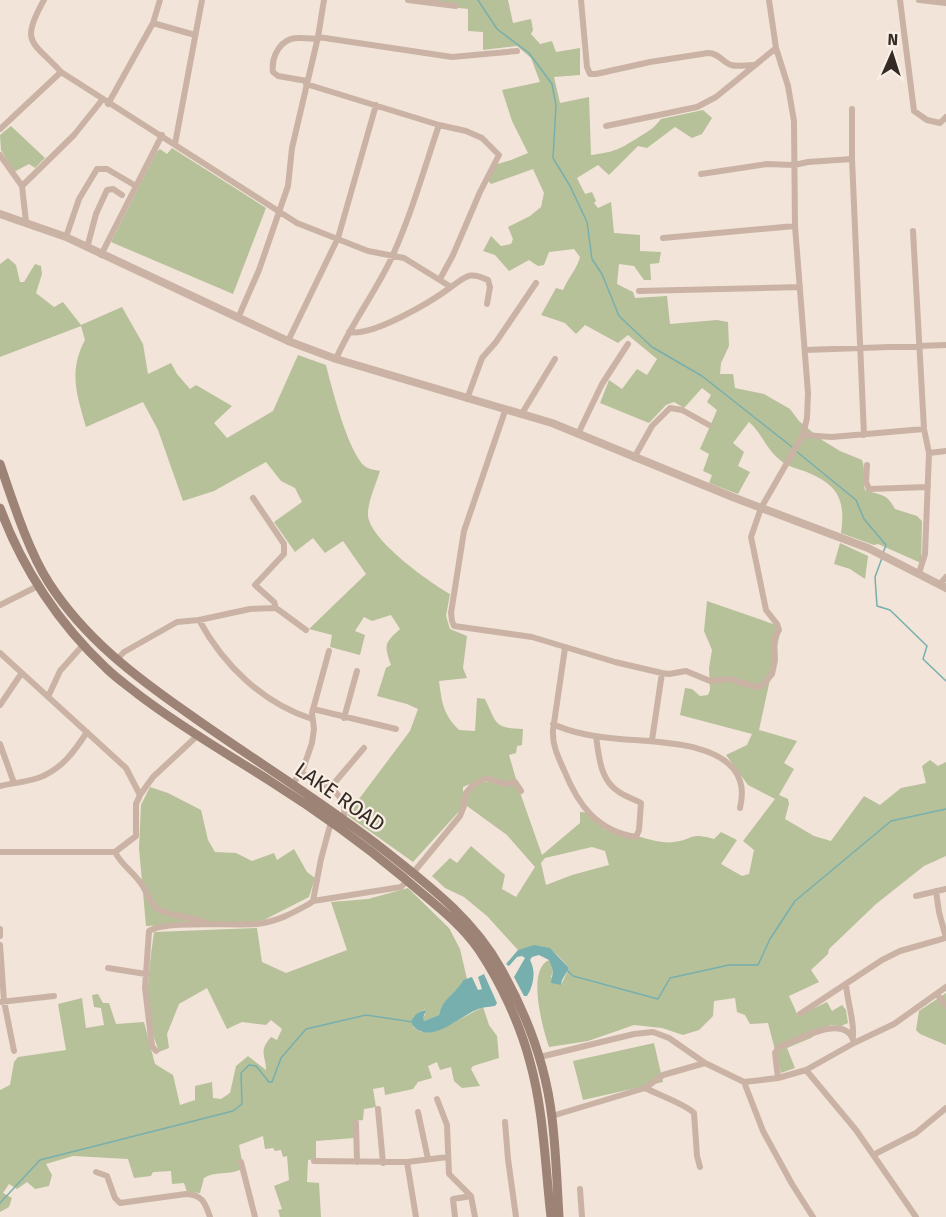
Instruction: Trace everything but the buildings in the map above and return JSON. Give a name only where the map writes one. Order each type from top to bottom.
[{"type":"main road","name":"LAKE ROAD","points":[[0,464],[18,517],[42,571],[68,609],[105,650],[210,729],[343,820],[410,877],[469,922],[496,970],[517,998],[540,1057],[552,1116],[560,1217]]},
{"type":"main road","name":"LAKE ROAD","points":[[0,507],[14,540],[51,607],[107,670],[197,736],[273,782],[410,877]]},
{"type":"main road","name":"LAKE ROAD","points":[[496,970],[530,1060],[534,1077],[551,1217]]},
{"type":"street","points":[[44,0],[34,17],[31,37],[33,45],[62,72],[108,104],[162,135],[297,223],[368,251],[404,258],[451,287]]},
{"type":"street","points":[[108,104],[153,23],[160,0]]},
{"type":"street","points":[[176,144],[202,0]]},
{"type":"street","points":[[238,318],[259,270],[288,186],[292,148],[318,38],[324,0]]},
{"type":"street","points":[[408,0],[456,6]]},
{"type":"street","points":[[581,0],[587,66],[590,74],[708,52],[715,53],[734,66],[753,64]]},
{"type":"street","points":[[505,411],[464,531],[456,575],[452,621],[454,626],[532,637],[662,673],[686,671],[710,681],[729,679],[756,687],[762,686],[772,674],[776,660],[774,640],[778,627],[766,610],[751,540],[761,508],[803,435],[807,418],[808,393],[795,226],[794,121],[788,86],[776,48],[769,0]]},
{"type":"street","points":[[900,0],[914,111],[927,120],[940,123],[946,117]]},
{"type":"street","points":[[919,0],[946,3]]},
{"type":"street","points":[[153,23],[195,35]]},
{"type":"street","points":[[440,279],[459,244],[480,192],[499,155],[482,138],[466,131],[439,125],[307,82],[278,76],[273,72],[273,58],[281,44],[286,40],[297,38],[318,38],[452,57],[517,51]]},
{"type":"street","points":[[606,126],[698,107],[716,97],[753,64],[776,48]]},
{"type":"street","points":[[0,129],[62,72]]},
{"type":"street","points":[[21,186],[74,135],[102,100]]},
{"type":"street","points":[[288,341],[338,238],[376,105]]},
{"type":"street","points":[[852,109],[852,159],[864,435]]},
{"type":"street","points":[[336,359],[392,256],[439,125]]},
{"type":"street","points":[[101,255],[162,135]]},
{"type":"street","points":[[0,155],[21,186],[26,222]]},
{"type":"street","points":[[701,174],[767,164],[794,165],[852,159]]},
{"type":"street","points":[[66,237],[79,199],[97,169],[106,169],[136,186]]},
{"type":"street","points":[[87,248],[96,214],[107,190],[113,189],[122,195]]},
{"type":"street","points":[[0,214],[66,237],[288,341],[336,359],[505,411],[552,423],[634,458],[868,548],[943,586],[946,577]]},
{"type":"street","points":[[663,238],[795,226]]},
{"type":"street","points":[[913,231],[924,429],[929,453],[925,554],[919,573]]},
{"type":"street","points":[[349,332],[358,333],[408,314],[469,274],[477,274],[488,280],[490,287],[487,304]]},
{"type":"street","points":[[467,399],[482,358],[536,284]]},
{"type":"street","points":[[639,291],[800,287]]},
{"type":"street","points":[[578,434],[602,384],[628,344]]},
{"type":"street","points":[[805,350],[946,345]]},
{"type":"street","points":[[521,415],[555,359]]},
{"type":"street","points":[[634,458],[652,426],[670,408],[682,410],[709,425]]},
{"type":"street","points":[[803,435],[832,437],[924,429]]},
{"type":"street","points":[[929,453],[946,451]]},
{"type":"street","points":[[867,465],[866,482],[869,489],[928,487]]},
{"type":"street","points":[[253,498],[284,544],[284,554],[255,585],[274,602],[276,608],[306,630]]},
{"type":"street","points":[[0,605],[38,586]]},
{"type":"street","points":[[116,660],[124,652],[177,621],[199,620],[250,609],[276,608]]},
{"type":"street","points":[[199,620],[233,668],[257,690],[282,707],[312,719]]},
{"type":"street","points":[[48,697],[66,663],[83,645]]},
{"type":"street","points":[[565,648],[554,724],[555,748],[581,805],[601,824],[636,837],[639,830],[641,803],[610,784],[601,766],[596,736]]},
{"type":"street","points":[[292,785],[301,773],[312,743],[313,709],[329,651]]},
{"type":"street","points":[[0,653],[126,768],[140,795]]},
{"type":"street","points":[[344,717],[357,671]]},
{"type":"street","points":[[652,740],[662,673]]},
{"type":"street","points":[[0,705],[21,674]]},
{"type":"street","points":[[313,709],[396,729]]},
{"type":"street","points":[[554,724],[564,729],[596,736],[652,740],[689,747],[723,760],[738,775],[741,782],[740,808]]},
{"type":"street","points":[[0,786],[39,778],[58,768],[87,732]]},
{"type":"street","points":[[0,852],[115,852],[136,836],[136,804],[140,795],[153,777],[197,736]]},
{"type":"street","points":[[0,744],[14,783]]},
{"type":"street","points":[[330,788],[364,748]]},
{"type":"street","points":[[301,773],[339,794],[345,808],[343,820]]},
{"type":"street","points":[[156,1051],[152,1046],[149,1032],[146,1004],[148,933],[151,930],[175,926],[267,922],[290,914],[313,902],[401,888],[460,816],[465,806],[466,793],[472,786],[486,778],[507,784],[514,781],[519,785],[521,792]]},
{"type":"street","points":[[313,902],[331,822]]},
{"type":"street","points":[[115,852],[123,865],[141,884],[155,908],[211,925]]},
{"type":"street","points":[[916,896],[946,889]]},
{"type":"street","points":[[800,1014],[863,972],[900,951],[946,938],[936,891]]},
{"type":"street","points":[[0,929],[0,936]]},
{"type":"street","points":[[0,945],[2,1002],[14,1051]]},
{"type":"street","points":[[108,968],[146,974]]},
{"type":"street","points":[[846,984],[853,1039]]},
{"type":"street","points":[[540,1057],[650,1032],[669,1038],[705,1063],[744,1082],[778,1078],[806,1070],[853,1039],[894,1024],[946,987]]},
{"type":"street","points":[[937,994],[946,1006]]},
{"type":"street","points":[[2,1002],[54,996]]},
{"type":"street","points":[[778,1078],[775,1053],[779,1047],[834,1027],[840,1028],[853,1039]]},
{"type":"street","points":[[552,1116],[645,1088],[663,1075],[705,1063]]},
{"type":"street","points":[[806,1070],[839,1107],[916,1217]]},
{"type":"street","points":[[744,1082],[768,1140],[813,1217]]},
{"type":"street","points":[[645,1088],[685,1106],[694,1113],[700,1167]]},
{"type":"street","points":[[437,1099],[447,1125],[449,1174],[471,1196],[475,1217]]},
{"type":"street","points":[[873,1155],[916,1133],[943,1114],[946,1108]]},
{"type":"street","points":[[378,1109],[383,1163]]},
{"type":"street","points":[[418,1112],[428,1160]]},
{"type":"street","points":[[505,1122],[507,1159],[516,1217]]},
{"type":"street","points":[[356,1123],[357,1162]]},
{"type":"street","points":[[314,1161],[383,1163],[448,1157]]},
{"type":"street","points":[[241,1162],[255,1217]]},
{"type":"street","points":[[407,1162],[416,1217]]},
{"type":"street","points":[[96,1172],[107,1176],[115,1198],[120,1203],[195,1195],[204,1201],[210,1217]]},
{"type":"street","points":[[580,1189],[582,1217]]},
{"type":"street","points":[[454,1217],[453,1199],[471,1196]]},
{"type":"green space","points":[[433,0],[508,0],[513,23],[531,19],[533,30],[531,34],[540,44],[552,41],[556,52],[580,48],[580,75],[554,77],[560,103],[589,97],[591,155],[622,147],[649,131],[661,119],[703,110],[712,118],[702,134],[692,138],[675,127],[647,148],[638,146],[609,175],[598,165],[577,178],[585,194],[592,192],[596,201],[594,203],[598,208],[611,202],[614,233],[640,235],[640,251],[661,252],[659,263],[650,264],[651,280],[644,280],[634,266],[619,264],[617,284],[633,292],[635,298],[667,296],[670,324],[717,320],[728,322],[729,346],[721,363],[720,374],[733,374],[735,388],[764,394],[790,409],[799,421],[822,440],[862,460],[865,490],[883,495],[895,509],[917,516],[922,521],[921,563],[878,544],[874,545],[841,533],[842,510],[832,487],[815,476],[782,461],[771,451],[749,422],[733,443],[744,452],[738,466],[750,472],[738,494],[709,483],[712,475],[703,471],[709,454],[700,449],[717,410],[707,402],[711,395],[702,388],[684,408],[674,402],[666,405],[649,423],[600,403],[609,380],[622,389],[637,369],[647,375],[657,359],[628,335],[618,343],[585,325],[576,334],[565,323],[541,315],[556,288],[563,290],[577,266],[580,257],[574,249],[549,252],[544,265],[538,266],[529,260],[509,271],[495,255],[483,251],[491,236],[501,246],[511,244],[513,239],[508,227],[530,216],[541,207],[544,193],[533,169],[491,184],[486,178],[491,166],[528,153],[512,121],[502,90],[540,82],[531,58],[517,46],[483,50],[483,32],[468,31],[468,9],[432,5]]},
{"type":"green space","points":[[11,126],[45,158],[35,168],[29,164],[14,172],[1,150],[0,135]]},
{"type":"green space","points":[[172,148],[266,208],[233,294],[111,242],[157,151],[160,149],[167,154]]},
{"type":"green space","points":[[8,258],[16,265],[20,282],[24,282],[35,264],[41,266],[42,274],[36,293],[54,307],[63,302],[81,325],[122,307],[143,344],[148,374],[171,363],[190,389],[196,385],[232,406],[214,423],[227,438],[273,411],[298,355],[326,365],[353,449],[366,467],[380,471],[369,505],[368,516],[372,526],[379,537],[402,560],[450,594],[446,616],[450,629],[467,636],[463,668],[467,678],[439,681],[446,713],[459,730],[475,731],[477,698],[485,699],[501,726],[523,729],[522,745],[517,746],[516,753],[509,755],[516,779],[506,782],[489,776],[463,787],[463,807],[413,862],[347,815],[410,731],[418,709],[377,696],[386,668],[391,665],[387,653],[388,641],[400,629],[391,615],[372,621],[364,617],[355,631],[365,635],[360,655],[330,647],[332,635],[309,629],[366,574],[343,541],[325,553],[313,538],[295,552],[274,522],[302,502],[295,488],[281,481],[266,462],[214,491],[183,501],[158,430],[143,402],[86,427],[75,373],[85,340],[81,326],[0,357],[0,264]]},
{"type":"green space","points":[[840,543],[868,556],[865,579],[850,569],[834,564]]},
{"type":"green space","points":[[707,601],[776,625],[780,633],[759,730],[797,741],[784,763],[794,769],[779,795],[788,799],[785,819],[814,836],[831,841],[864,796],[880,805],[901,788],[926,783],[922,766],[930,760],[938,766],[946,762],[946,856],[924,866],[876,904],[829,949],[828,954],[811,970],[819,982],[789,996],[798,1016],[827,1002],[832,1011],[842,1005],[846,1010],[848,1023],[841,1026],[830,1025],[811,1038],[787,1048],[795,1068],[781,1073],[768,1023],[750,1024],[745,1015],[737,1012],[735,998],[714,1001],[713,1016],[699,1030],[683,1035],[662,1028],[634,1025],[588,1041],[549,1047],[538,1000],[538,975],[542,966],[549,960],[553,971],[551,977],[561,985],[569,968],[558,955],[547,948],[535,946],[518,950],[487,916],[464,897],[445,888],[432,876],[450,858],[457,863],[471,846],[505,875],[502,889],[516,897],[535,867],[507,835],[467,806],[468,796],[477,784],[492,781],[517,784],[542,855],[580,823],[580,812],[584,812],[594,818],[605,830],[610,827],[660,842],[681,841],[696,836],[714,839],[721,832],[737,840],[721,864],[742,876],[749,874],[754,850],[743,841],[775,799],[748,785],[726,755],[747,745],[752,734],[680,715],[685,688],[692,689],[700,696],[708,695],[710,690],[709,668],[712,650],[704,631]],"holes":[[[592,847],[605,851],[609,865],[546,885],[541,863],[545,858]]]},
{"type":"green space","points":[[150,787],[168,793],[201,810],[208,840],[215,852],[236,853],[252,861],[274,853],[277,860],[294,849],[307,872],[315,878],[309,897],[264,920],[146,926],[139,848],[141,805]]},
{"type":"green space","points":[[408,888],[449,928],[460,949],[467,979],[463,980],[446,1000],[439,1015],[424,1021],[422,1018],[425,1015],[425,1009],[413,1017],[413,1027],[421,1032],[447,1026],[483,1007],[489,1025],[497,1036],[499,1058],[473,1066],[471,1069],[480,1086],[462,1088],[454,1081],[451,1067],[440,1070],[437,1062],[428,1066],[432,1078],[418,1082],[413,1089],[385,1095],[384,1087],[373,1089],[376,1107],[364,1109],[363,1120],[355,1121],[354,1138],[316,1141],[316,1159],[308,1160],[307,1182],[319,1183],[321,1217],[280,1217],[278,1210],[282,1209],[274,1186],[289,1180],[287,1156],[283,1157],[281,1150],[265,1149],[263,1136],[239,1145],[242,1161],[240,1170],[212,1174],[204,1178],[200,1193],[187,1192],[184,1183],[172,1184],[171,1171],[153,1172],[151,1176],[134,1178],[128,1159],[73,1156],[46,1164],[52,1175],[49,1186],[35,1189],[27,1182],[17,1189],[9,1184],[3,1193],[12,1198],[9,1207],[0,1212],[0,1090],[10,1085],[14,1062],[18,1057],[66,1050],[58,1004],[82,998],[86,1028],[104,1025],[101,1008],[94,1007],[92,995],[98,994],[103,1003],[109,1003],[116,1024],[144,1022],[155,1064],[173,1075],[180,1105],[195,1100],[195,1086],[212,1082],[213,1098],[221,1099],[230,1093],[236,1066],[248,1056],[266,1070],[265,1046],[271,1037],[277,1040],[282,1029],[271,1020],[266,1025],[242,1022],[227,1029],[207,988],[179,1004],[167,1034],[169,1048],[159,1052],[150,1024],[148,1001],[154,932],[257,928],[262,962],[286,973],[347,950],[331,902],[368,899]]},
{"type":"green space","points":[[946,993],[946,1045],[916,1030],[919,1011]]},
{"type":"green space","points":[[654,1043],[663,1082],[583,1100],[573,1061]]},
{"type":"water","points":[[534,945],[550,948],[569,968],[561,985],[551,983],[553,971],[549,960],[539,955],[532,957],[530,960],[534,973],[533,983],[527,996],[524,996],[514,977],[525,958],[517,957],[509,966],[506,964],[518,950]]},
{"type":"water","points":[[484,974],[497,1003],[495,1006],[478,1009],[438,1031],[422,1032],[415,1028],[412,1022],[414,1016],[426,1010],[424,1021],[439,1015],[443,1004],[463,980],[472,977],[478,990],[482,989],[478,977]]},
{"type":"waterway","points":[[478,0],[497,29],[529,53],[552,84],[556,105],[553,158],[570,186],[587,222],[592,259],[602,274],[619,316],[652,347],[702,376],[792,447]]},
{"type":"waterway","points":[[796,451],[856,500],[864,519],[886,545],[883,553]]},
{"type":"waterway","points":[[882,558],[875,577],[877,606],[890,610],[927,646],[923,659],[946,681]]},
{"type":"waterway","points":[[566,969],[573,976],[658,999],[670,978],[729,965],[758,965],[770,939],[795,901],[891,821],[946,809]]},
{"type":"waterway","points":[[0,1203],[40,1160],[233,1111],[242,1104],[241,1073],[249,1065],[256,1066],[269,1082],[272,1082],[281,1058],[306,1029],[366,1015],[413,1022]]}]
